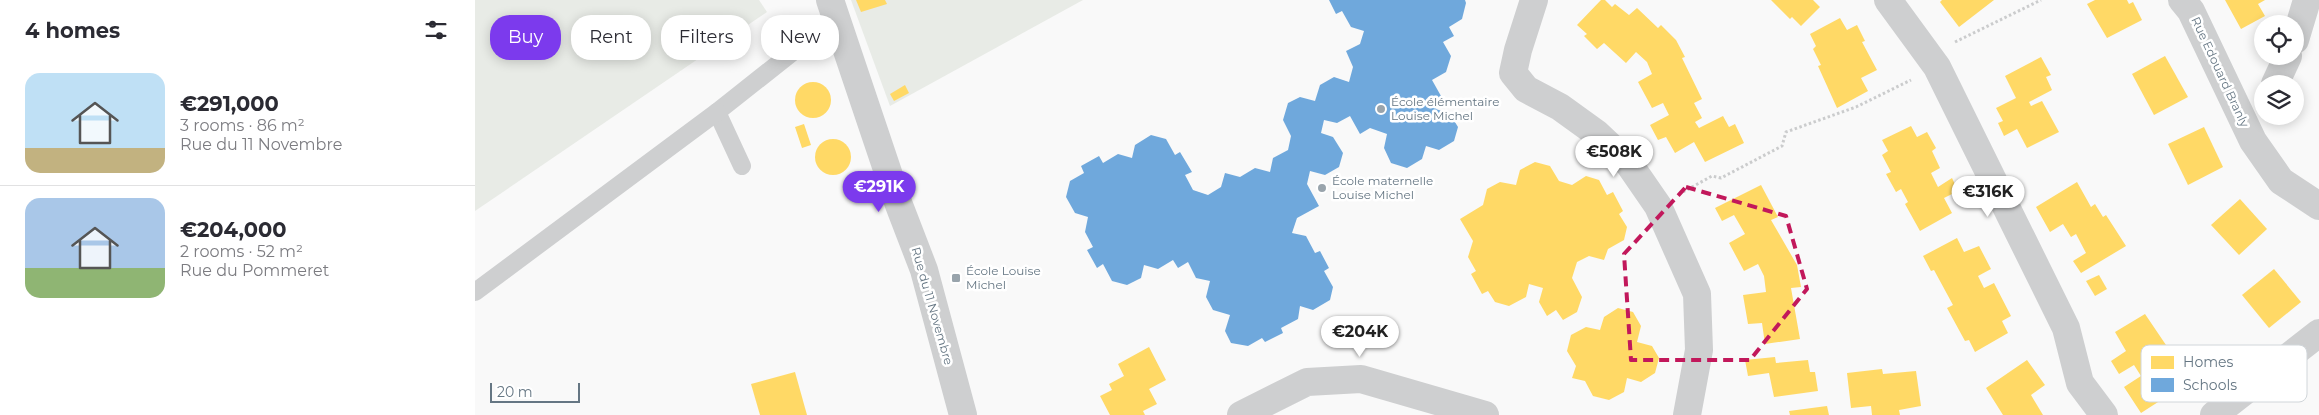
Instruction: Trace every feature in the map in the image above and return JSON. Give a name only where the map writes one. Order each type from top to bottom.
[{"type":"street","points":[[1534,0],[1513,72],[1526,89],[1561,107],[1596,133],[1629,164],[1658,206],[1697,294],[1699,350],[1687,415]]},
{"type":"street","points":[[1887,0],[1937,67],[2066,328],[2080,383],[2104,415]]},
{"type":"street","name":"Rue Edouard Branly","points":[[2182,0],[2191,11],[2253,141],[2281,181],[2319,206]]},
{"type":"street","points":[[2302,15],[2307,0]]},
{"type":"street","name":"Rue du 11 Novembre","points":[[833,10],[899,205],[924,270],[963,415]]},
{"type":"street","points":[[2253,141],[2259,125]]},
{"type":"street","points":[[2304,345],[2319,333]]},
{"type":"street","points":[[1241,415],[1307,382],[1361,379],[1485,415]]},
{"type":"street","points":[[2214,415],[2231,402]]},
{"type":"lane","points":[[475,292],[717,112],[803,44],[833,10]]},
{"type":"lane","points":[[717,112],[742,166]]},
{"type":"path","points":[[1658,206],[1712,176],[1721,178],[1782,146],[1786,132],[1856,107],[1937,67],[1946,47],[2041,0]]},
{"type":"highlighted area","points":[[1686,187],[1786,216],[1807,289],[1750,360],[1631,360],[1624,254]]},
{"type":"shaded area","points":[[475,0],[759,0],[767,12],[751,23],[751,15],[661,15],[661,60],[697,60],[475,211]]},
{"type":"shaded area","points":[[851,0],[1083,0],[890,106]]},
{"type":"building: Homes","points":[[856,0],[885,0],[887,4],[861,12]]},
{"type":"building: Homes","points":[[1601,0],[1605,0],[1612,7],[1615,4],[1629,15],[1637,8],[1658,28],[1661,25],[1676,40],[1685,57],[1682,58],[1702,99],[1694,103],[1702,118],[1695,122],[1699,128],[1723,116],[1729,127],[1735,124],[1744,143],[1705,162],[1694,142],[1675,153],[1666,137],[1658,140],[1650,125],[1669,115],[1663,103],[1652,108],[1638,82],[1652,74],[1647,62],[1636,52],[1626,63],[1604,43],[1597,49],[1584,36],[1587,34],[1577,25]]},
{"type":"building: Homes","points":[[1771,0],[1813,0],[1820,7],[1801,26],[1792,17],[1790,19]]},
{"type":"building: Homes","points":[[1942,0],[1994,0],[1959,27],[1940,2]]},
{"type":"building: Homes","points":[[2095,0],[2127,0],[2129,4],[2133,2],[2142,20],[2107,38],[2087,4]]},
{"type":"building: Homes","points":[[2225,0],[2265,0],[2258,4],[2264,15],[2254,15],[2254,22],[2241,29]]},
{"type":"building: Homes","points":[[1840,18],[1847,30],[1857,25],[1865,41],[1862,42],[1877,70],[1861,78],[1868,91],[1837,108],[1818,66],[1821,65],[1813,49],[1816,46],[1810,34]]},
{"type":"building: Homes","points":[[2165,56],[2188,97],[2154,115],[2132,74]]},
{"type":"building: Homes","points":[[2041,57],[2051,75],[2046,77],[2052,90],[2029,102],[2031,106],[2042,101],[2059,132],[2027,148],[2017,129],[2004,136],[1998,123],[2003,121],[1996,108],[2016,98],[2005,76]]},
{"type":"building: Homes","points":[[813,82],[820,83],[826,87],[830,93],[830,107],[826,113],[820,117],[813,118],[806,117],[800,113],[796,107],[795,100],[796,93],[800,87],[806,83]]},
{"type":"building: Homes","points":[[905,85],[909,93],[894,101],[890,94]]},
{"type":"building: Homes","points":[[804,124],[811,145],[802,148],[795,127]]},
{"type":"building: Homes","points":[[1911,126],[1917,137],[1927,132],[1936,148],[1932,151],[1940,168],[1931,173],[1938,187],[1952,178],[1958,191],[1944,198],[1952,213],[1920,231],[1905,204],[1908,202],[1901,189],[1896,192],[1886,174],[1891,172],[1882,155],[1888,151],[1882,140]]},
{"type":"building: Homes","points":[[2204,127],[2223,167],[2188,185],[2168,144]]},
{"type":"building: Homes","points":[[833,139],[840,140],[846,144],[850,150],[850,164],[846,170],[840,174],[833,175],[826,174],[820,170],[816,164],[815,157],[816,150],[820,144],[826,140]]},
{"type":"building: Homes","points":[[1535,162],[1550,166],[1559,181],[1572,185],[1586,176],[1599,180],[1607,195],[1613,192],[1623,211],[1619,214],[1627,227],[1624,240],[1608,249],[1604,260],[1589,256],[1577,262],[1572,278],[1582,297],[1577,312],[1563,320],[1556,310],[1547,316],[1539,302],[1543,288],[1529,284],[1526,297],[1509,306],[1495,302],[1488,291],[1482,294],[1471,274],[1476,271],[1468,257],[1473,241],[1460,219],[1483,205],[1487,189],[1500,182],[1516,185],[1520,170]]},
{"type":"building: Homes","points":[[2077,182],[2091,207],[2095,204],[2103,217],[2106,215],[2126,246],[2081,273],[2073,261],[2086,253],[2076,234],[2071,237],[2063,224],[2050,232],[2036,207]]},
{"type":"building: Homes","points":[[1761,185],[1778,217],[1771,220],[1797,265],[1801,287],[1791,288],[1800,339],[1765,344],[1762,323],[1748,324],[1743,295],[1766,292],[1764,276],[1758,264],[1744,271],[1729,243],[1745,234],[1734,215],[1722,221],[1715,208]]},
{"type":"building: Homes","points":[[2240,199],[2267,229],[2239,255],[2211,225]]},
{"type":"building: Homes","points":[[1957,238],[1964,252],[1979,246],[1991,269],[1978,276],[1984,288],[1994,283],[2011,316],[2002,321],[2008,333],[1975,352],[1969,340],[1965,341],[1947,308],[1953,305],[1934,270],[1931,271],[1923,256]]},
{"type":"building: Homes","points":[[2274,269],[2301,302],[2269,328],[2242,295]]},
{"type":"building: Homes","points":[[2099,275],[2107,289],[2095,296],[2086,281]]},
{"type":"building: Homes","points":[[1618,308],[1633,312],[1641,326],[1637,342],[1652,346],[1659,358],[1655,373],[1641,382],[1627,378],[1624,392],[1609,400],[1593,396],[1585,381],[1572,378],[1576,366],[1567,351],[1571,335],[1586,327],[1600,330],[1604,317]]},
{"type":"building: Homes","points":[[2145,314],[2166,345],[2141,345],[2141,376],[2134,365],[2119,374],[2111,361],[2126,351],[2115,332]]},
{"type":"building: Homes","points":[[1149,347],[1166,380],[1149,389],[1157,404],[1143,411],[1145,415],[1110,415],[1100,396],[1112,390],[1109,384],[1124,376],[1118,364]]},
{"type":"building: Homes","points":[[1775,357],[1776,363],[1808,360],[1810,372],[1815,372],[1818,391],[1774,397],[1769,373],[1748,376],[1745,360]]},
{"type":"building: Homes","points":[[2027,360],[2045,385],[2031,395],[2043,415],[2003,415],[1986,388]]},
{"type":"building: Homes","points":[[1882,369],[1883,374],[1916,371],[1921,406],[1899,410],[1900,415],[1872,415],[1871,406],[1851,408],[1847,373]]},
{"type":"building: Homes","points":[[795,372],[807,415],[760,415],[751,384]]},
{"type":"building: Homes","points":[[2141,376],[2141,402],[2158,402],[2141,413],[2124,387]]},
{"type":"building: Homes","points":[[1827,406],[1829,415],[1790,415],[1789,411]]},
{"type":"building: Schools","points":[[1329,0],[1465,0],[1462,19],[1449,27],[1454,36],[1443,42],[1451,56],[1446,72],[1432,80],[1441,96],[1436,109],[1450,114],[1458,127],[1454,141],[1439,150],[1426,146],[1422,159],[1407,168],[1391,163],[1384,148],[1387,134],[1370,128],[1360,134],[1350,116],[1337,123],[1324,120],[1321,133],[1333,137],[1343,153],[1339,167],[1325,175],[1310,171],[1307,184],[1319,206],[1297,218],[1292,233],[1306,236],[1315,253],[1320,251],[1329,268],[1324,271],[1333,287],[1330,300],[1313,310],[1300,306],[1298,319],[1281,328],[1283,333],[1265,342],[1262,338],[1248,346],[1231,343],[1225,331],[1230,315],[1213,310],[1206,297],[1210,281],[1196,278],[1188,262],[1178,268],[1173,260],[1158,269],[1144,265],[1141,278],[1127,285],[1112,281],[1103,264],[1097,268],[1087,250],[1093,247],[1085,232],[1088,217],[1075,213],[1066,197],[1070,181],[1084,173],[1081,166],[1099,156],[1103,163],[1118,154],[1132,158],[1135,145],[1151,135],[1166,139],[1175,155],[1180,152],[1192,172],[1185,175],[1193,190],[1208,195],[1221,187],[1225,173],[1240,177],[1255,168],[1270,172],[1273,158],[1288,150],[1291,136],[1283,120],[1288,103],[1300,97],[1315,101],[1320,85],[1334,77],[1349,82],[1353,67],[1346,51],[1360,44],[1364,31],[1351,27],[1342,11],[1336,14]]},
{"type":"place","name":"École élémentaire Louise Michel","points":[[1381,109]]},
{"type":"place","name":"École maternelle Louise Michel","points":[[1322,188]]},
{"type":"place","name":"École Louise Michel","points":[[956,278]]}]
